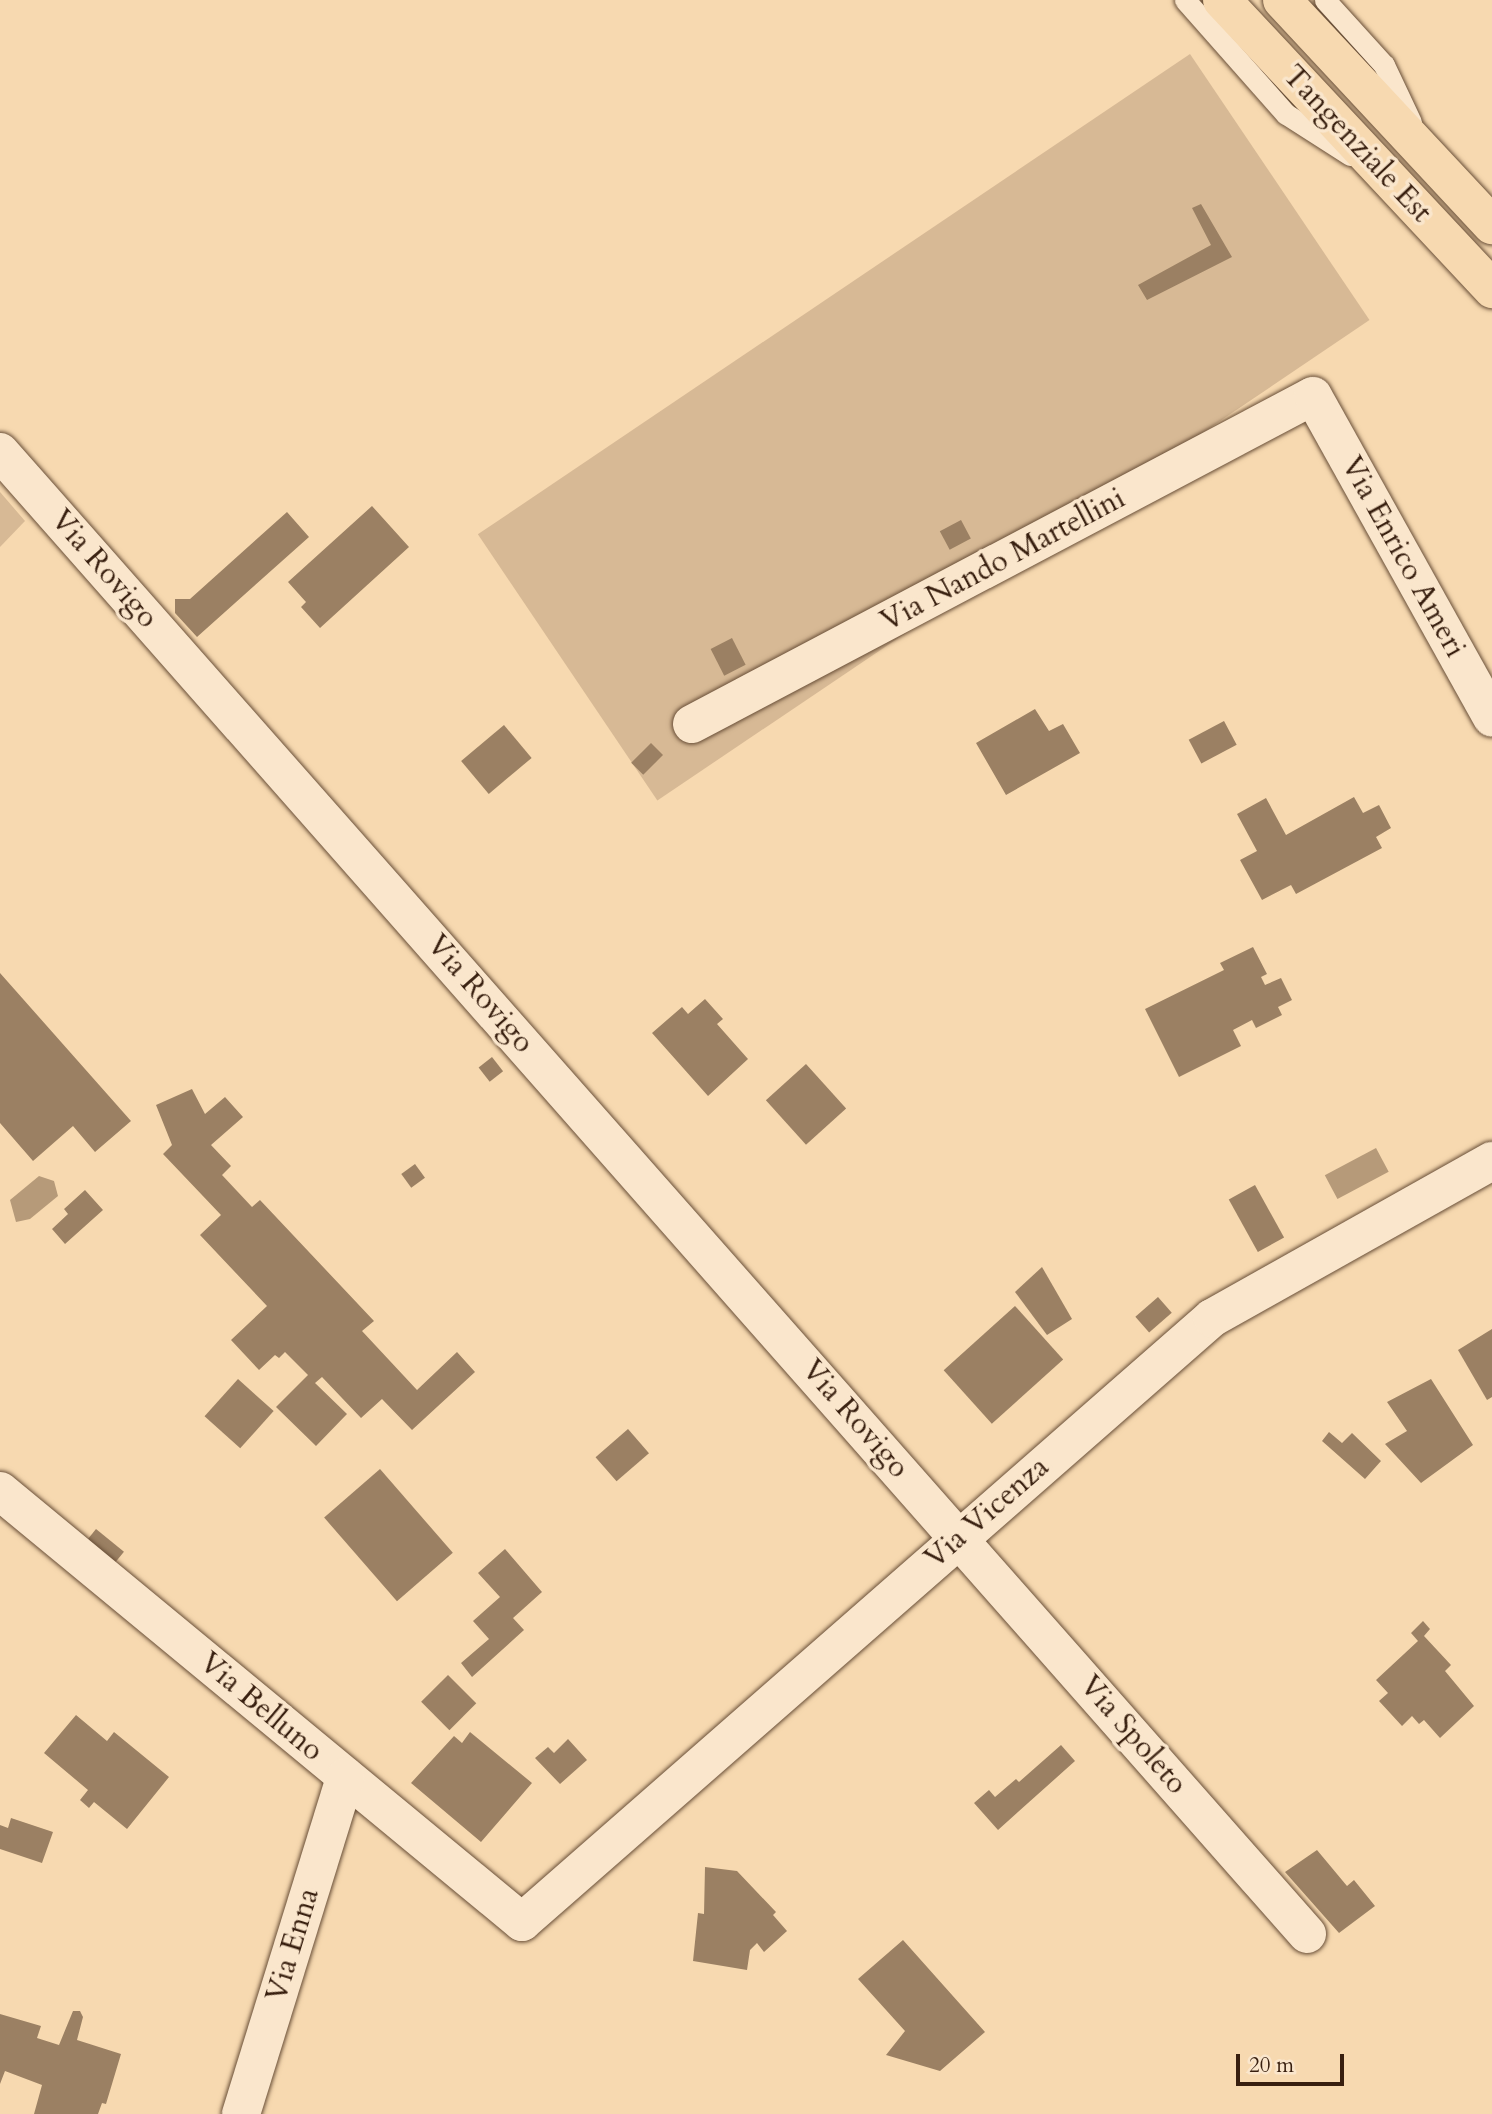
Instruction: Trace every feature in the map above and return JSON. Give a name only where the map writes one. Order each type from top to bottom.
[{"type":"highway","name":"Tangenziale Est","points":[[1222,0],[1492,289]]},
{"type":"highway","name":"Tangenziale Est","points":[[1282,0],[1492,225]]},
{"type":"street","name":"Via Enrico Ameri","points":[[1313,396],[1492,718]]},
{"type":"street","name":"Via Nando Martellini","points":[[692,723],[1313,396]]},
{"type":"street","name":"Via Rovigo","points":[[0,452],[960,1536]]},
{"type":"street","name":"Via Vicenza","points":[[522,1922],[1212,1318],[1492,1161]]},
{"type":"street","name":"Via Belluno","points":[[0,1491],[522,1922]]},
{"type":"street","name":"Via Spoleto","points":[[960,1536],[1307,1934]]},
{"type":"street","name":"Via Enna","points":[[241,2114],[345,1777]]},
{"type":"lane","points":[[1185,0],[1286,114],[1393,183]]},
{"type":"lane","points":[[1325,0],[1384,65],[1425,152]]},
{"type":"shaded area","points":[[1190,54],[1370,320],[657,800],[478,534]]},
{"type":"shaded area","points":[[0,492],[25,521],[0,547]]},
{"type":"shaded area","points":[[1376,1148],[1389,1172],[1337,1199],[1325,1175]]},
{"type":"shaded area","points":[[39,1176],[54,1181],[58,1196],[30,1219],[16,1222],[10,1200]]},
{"type":"building","points":[[1201,204],[1232,257],[1147,300],[1138,285],[1211,245],[1192,208]]},
{"type":"building","points":[[372,506],[409,547],[320,628],[301,607],[306,602],[288,582]]},
{"type":"building","points":[[287,512],[309,537],[197,637],[175,613],[175,599],[190,599]]},
{"type":"building","points":[[961,520],[971,539],[950,550],[940,531]]},
{"type":"building","points":[[732,638],[746,665],[724,676],[711,649]]},
{"type":"building","points":[[1035,709],[1049,731],[1063,724],[1080,753],[1006,795],[976,743]]},
{"type":"building","points":[[1224,721],[1237,745],[1201,764],[1189,740]]},
{"type":"building","points":[[504,725],[532,758],[489,794],[461,761]]},
{"type":"building","points":[[651,743],[663,755],[643,775],[631,763]]},
{"type":"building","points":[[1354,797],[1363,813],[1379,805],[1391,828],[1376,837],[1382,848],[1296,894],[1291,885],[1262,900],[1240,860],[1257,851],[1237,814],[1266,798],[1286,835]]},
{"type":"building","points":[[1253,947],[1267,974],[1261,977],[1265,985],[1281,978],[1292,1000],[1278,1007],[1282,1015],[1256,1028],[1252,1020],[1233,1030],[1241,1046],[1179,1077],[1145,1009],[1224,970],[1220,963]]},
{"type":"building","points":[[0,973],[131,1121],[95,1152],[73,1126],[33,1161],[0,1123]]},
{"type":"building","points":[[705,999],[723,1019],[717,1024],[748,1059],[708,1096],[652,1033],[682,1007],[688,1014]]},
{"type":"building","points":[[492,1057],[503,1071],[490,1082],[479,1067]]},
{"type":"building","points":[[806,1064],[846,1109],[806,1145],[766,1100]]},
{"type":"building","points":[[192,1089],[205,1114],[225,1097],[243,1117],[211,1145],[231,1166],[222,1175],[252,1207],[260,1200],[374,1321],[362,1331],[417,1390],[457,1352],[475,1372],[412,1430],[382,1399],[361,1418],[322,1377],[315,1383],[347,1414],[316,1446],[276,1407],[308,1375],[285,1352],[279,1358],[275,1355],[259,1370],[231,1340],[267,1306],[200,1235],[221,1215],[163,1154],[172,1145],[156,1105]]},
{"type":"building","points":[[415,1164],[425,1178],[411,1188],[401,1174]]},
{"type":"building","points":[[1255,1185],[1284,1237],[1258,1252],[1229,1200]]},
{"type":"building","points":[[85,1190],[103,1210],[65,1244],[52,1229],[68,1214],[64,1209]]},
{"type":"building","points":[[1042,1267],[1072,1319],[1047,1335],[1015,1292]]},
{"type":"building","points":[[1158,1297],[1172,1313],[1149,1333],[1135,1317]]},
{"type":"building","points":[[1015,1306],[1063,1360],[992,1424],[944,1370]]},
{"type":"building","points":[[1492,1329],[1492,1397],[1487,1400],[1458,1350]]},
{"type":"building","points":[[238,1379],[274,1411],[240,1448],[205,1416]]},
{"type":"building","points":[[1431,1379],[1473,1445],[1421,1483],[1385,1444],[1407,1431],[1387,1402]]},
{"type":"building","points":[[628,1429],[649,1453],[617,1481],[596,1457]]},
{"type":"building","points":[[1329,1432],[1342,1443],[1352,1433],[1381,1461],[1365,1479],[1322,1441]]},
{"type":"building","points":[[380,1469],[453,1553],[397,1601],[324,1518]]},
{"type":"building","points":[[96,1529],[124,1552],[115,1563],[87,1541]]},
{"type":"building","points":[[505,1549],[542,1592],[513,1618],[524,1630],[472,1677],[461,1663],[489,1639],[473,1621],[500,1597],[478,1573]]},
{"type":"building","points":[[1423,1621],[1430,1629],[1424,1636],[1451,1665],[1445,1671],[1474,1706],[1440,1738],[1424,1720],[1419,1724],[1412,1716],[1402,1726],[1379,1701],[1388,1693],[1376,1680],[1418,1641],[1411,1633]]},
{"type":"building","points":[[448,1675],[476,1703],[449,1730],[421,1702]]},
{"type":"building","points":[[76,1715],[107,1741],[114,1732],[169,1777],[127,1829],[94,1802],[89,1808],[80,1800],[88,1790],[44,1753]]},
{"type":"building","points":[[470,1732],[532,1783],[481,1842],[411,1783],[454,1736],[462,1743]]},
{"type":"building","points":[[568,1739],[587,1760],[560,1784],[535,1758],[548,1747],[554,1753]]},
{"type":"building","points":[[1061,1745],[1075,1761],[998,1830],[974,1803],[989,1790],[995,1797],[1016,1779],[1019,1782]]},
{"type":"building","points":[[11,1818],[53,1832],[42,1863],[0,1849],[0,1825],[8,1828]]},
{"type":"building","points":[[1317,1850],[1347,1886],[1354,1880],[1375,1906],[1339,1933],[1285,1872]]},
{"type":"building","points":[[705,1867],[737,1871],[776,1912],[773,1915],[787,1931],[764,1952],[757,1943],[750,1950],[747,1970],[693,1961],[698,1913],[704,1914]]},
{"type":"building","points":[[903,1940],[985,2032],[940,2071],[886,2055],[905,2031],[858,1979]]},
{"type":"building","points":[[73,2011],[80,2011],[83,2017],[77,2040],[121,2054],[106,2104],[102,2103],[98,2114],[34,2114],[42,2085],[5,2071],[0,2084],[0,2014],[41,2026],[37,2038],[59,2045]]}]
